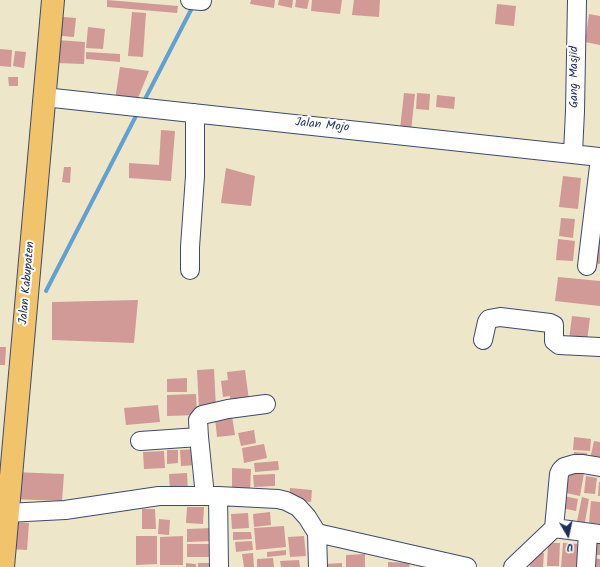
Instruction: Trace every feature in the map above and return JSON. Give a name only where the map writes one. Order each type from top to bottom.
[{"type":"main road","name":"Jalan Kabupaten","points":[[3,567],[52,0]]},
{"type":"street","name":"Gang Masjid","points":[[573,153],[577,0]]},
{"type":"street","name":"Jalan Mojo","points":[[44,97],[573,153],[600,158]]},
{"type":"street","points":[[190,270],[190,247],[195,176],[195,113]]},
{"type":"street","points":[[586,266],[600,158]]},
{"type":"street","points":[[483,340],[485,328],[489,319],[500,317],[550,323],[554,325],[554,341],[559,345],[600,347]]},
{"type":"street","points":[[219,567],[211,496],[199,436],[198,420],[202,415],[228,409],[266,404]]},
{"type":"street","points":[[140,441],[199,436]]},
{"type":"street","points":[[513,567],[554,528],[561,470],[574,464],[600,467]]},
{"type":"street","points":[[8,513],[65,510],[159,496],[211,496],[286,501],[298,507],[307,516],[317,533],[318,567]]},
{"type":"street","points":[[554,528],[594,533],[586,567]]},
{"type":"street","points":[[317,533],[467,567]]},
{"type":"building","points":[[107,0],[178,6],[177,13],[107,7]]},
{"type":"building","points":[[251,0],[275,0],[274,8],[250,4]]},
{"type":"building","points":[[279,0],[293,0],[292,8],[278,5]]},
{"type":"building","points":[[296,0],[309,0],[307,9],[295,7]]},
{"type":"building","points":[[312,0],[342,0],[340,14],[311,11]]},
{"type":"building","points":[[354,0],[380,0],[379,17],[352,15]]},
{"type":"building","points":[[497,4],[516,6],[514,26],[495,24]]},
{"type":"building","points":[[132,12],[146,13],[143,57],[128,56]]},
{"type":"building","points":[[589,14],[600,16],[600,45],[585,42]]},
{"type":"building","points":[[52,16],[76,18],[74,37],[50,35]]},
{"type":"building","points":[[88,27],[105,29],[103,49],[86,48]]},
{"type":"building","points":[[57,40],[85,42],[84,64],[55,63]]},
{"type":"building","points":[[0,49],[12,50],[11,67],[0,66]]},
{"type":"building","points":[[15,51],[26,52],[24,68],[13,66]]},
{"type":"building","points":[[86,52],[120,54],[120,62],[86,59]]},
{"type":"building","points":[[120,67],[149,71],[136,103],[115,100]]},
{"type":"building","points":[[8,77],[18,77],[18,86],[9,86]]},
{"type":"building","points":[[404,93],[415,94],[411,131],[400,129]]},
{"type":"building","points":[[417,93],[430,94],[429,110],[416,109]]},
{"type":"building","points":[[437,95],[455,97],[454,109],[436,107]]},
{"type":"building","points":[[161,130],[175,131],[171,181],[129,178],[129,163],[159,165]]},
{"type":"building","points":[[64,167],[71,167],[70,183],[62,182]]},
{"type":"building","points":[[226,168],[255,176],[251,206],[221,203]]},
{"type":"building","points":[[563,176],[581,178],[578,209],[559,207]]},
{"type":"building","points":[[561,218],[575,219],[573,238],[559,236]]},
{"type":"building","points":[[600,224],[600,264],[589,262]]},
{"type":"building","points":[[558,239],[575,241],[573,261],[556,260]]},
{"type":"building","points":[[558,277],[600,281],[600,306],[555,301]]},
{"type":"building","points":[[138,300],[134,343],[52,340],[52,302]]},
{"type":"building","points":[[572,316],[590,318],[587,341],[569,339]]},
{"type":"building","points":[[0,347],[6,347],[5,365],[0,365]]},
{"type":"building","points":[[214,369],[216,408],[199,409],[197,370]]},
{"type":"building","points":[[245,370],[249,400],[230,402],[230,396],[223,397],[221,381],[228,380],[227,372]]},
{"type":"building","points":[[187,378],[187,392],[167,392],[167,379]]},
{"type":"building","points":[[196,394],[197,415],[167,416],[167,395]]},
{"type":"building","points":[[158,405],[160,422],[126,425],[124,408]]},
{"type":"building","points":[[232,416],[235,435],[217,437],[215,418]]},
{"type":"building","points":[[254,430],[256,443],[241,446],[238,433]]},
{"type":"building","points":[[574,437],[591,439],[590,451],[573,450]]},
{"type":"building","points":[[594,441],[600,442],[600,459],[589,464]]},
{"type":"building","points":[[264,444],[267,458],[244,463],[242,448]]},
{"type":"building","points":[[196,449],[197,465],[181,466],[180,450]]},
{"type":"building","points":[[167,450],[178,450],[178,463],[167,464]]},
{"type":"building","points":[[164,451],[165,468],[144,469],[143,452]]},
{"type":"building","points":[[574,452],[587,453],[587,464],[573,462]]},
{"type":"building","points":[[278,461],[279,470],[255,472],[254,463]]},
{"type":"building","points":[[232,468],[251,469],[250,494],[232,494]]},
{"type":"building","points":[[570,470],[584,473],[580,496],[566,493]]},
{"type":"building","points":[[12,472],[64,474],[62,501],[11,499]]},
{"type":"building","points":[[187,473],[188,492],[170,493],[169,474]]},
{"type":"building","points":[[275,474],[275,486],[254,487],[253,475]]},
{"type":"building","points":[[586,476],[597,478],[595,494],[584,493]]},
{"type":"building","points":[[599,482],[600,496],[598,496]]},
{"type":"building","points":[[290,488],[312,490],[311,502],[289,500]]},
{"type":"building","points":[[564,496],[578,499],[576,511],[561,508]]},
{"type":"building","points":[[582,497],[589,499],[584,528],[576,526]]},
{"type":"building","points":[[591,501],[600,502],[600,524],[589,523]]},
{"type":"building","points":[[187,507],[204,507],[203,524],[186,523]]},
{"type":"building","points":[[142,509],[155,509],[156,529],[142,529]]},
{"type":"building","points":[[270,512],[271,525],[254,527],[253,514]]},
{"type":"building","points":[[248,513],[249,528],[232,529],[231,514]]},
{"type":"building","points":[[159,519],[170,520],[169,535],[158,534]]},
{"type":"building","points":[[12,522],[29,523],[27,550],[10,549]]},
{"type":"building","points":[[284,526],[286,547],[256,550],[254,528]]},
{"type":"building","points":[[213,528],[213,541],[187,542],[187,529]]},
{"type":"building","points":[[233,532],[251,532],[252,539],[233,540]]},
{"type":"building","points":[[136,536],[157,536],[157,564],[136,565]]},
{"type":"building","points":[[183,536],[183,565],[160,565],[160,537]]},
{"type":"building","points":[[304,536],[306,556],[290,557],[288,537]]},
{"type":"building","points":[[595,538],[600,538],[600,555],[594,555]]},
{"type":"building","points":[[252,541],[253,550],[236,552],[235,542]]},
{"type":"building","points":[[548,543],[560,543],[559,566],[547,566]]},
{"type":"building","points":[[563,543],[579,544],[577,567],[561,567]]},
{"type":"building","points":[[187,544],[213,544],[213,557],[187,557]]},
{"type":"building","points":[[286,550],[286,555],[267,557],[267,552]]},
{"type":"building","points":[[253,553],[254,567],[244,567],[242,554]]},
{"type":"building","points":[[531,553],[544,553],[543,567],[530,567]]},
{"type":"building","points":[[365,554],[365,567],[346,567],[346,555]]},
{"type":"building","points":[[273,558],[274,567],[257,567],[257,559]]},
{"type":"building","points":[[589,558],[600,559],[600,567],[588,567]]},
{"type":"building","points":[[299,560],[300,567],[281,567],[280,561]]},
{"type":"building","points":[[388,562],[410,563],[409,567],[388,567]]},
{"type":"building","points":[[186,563],[196,564],[196,567],[186,567]]},
{"type":"building","points":[[198,563],[214,563],[214,567],[198,567]]},
{"type":"building","points":[[342,563],[342,567],[324,567],[324,564]]},
{"type":"waterway","points":[[143,103],[193,6]]},
{"type":"waterway","points":[[46,291],[138,112]]}]
